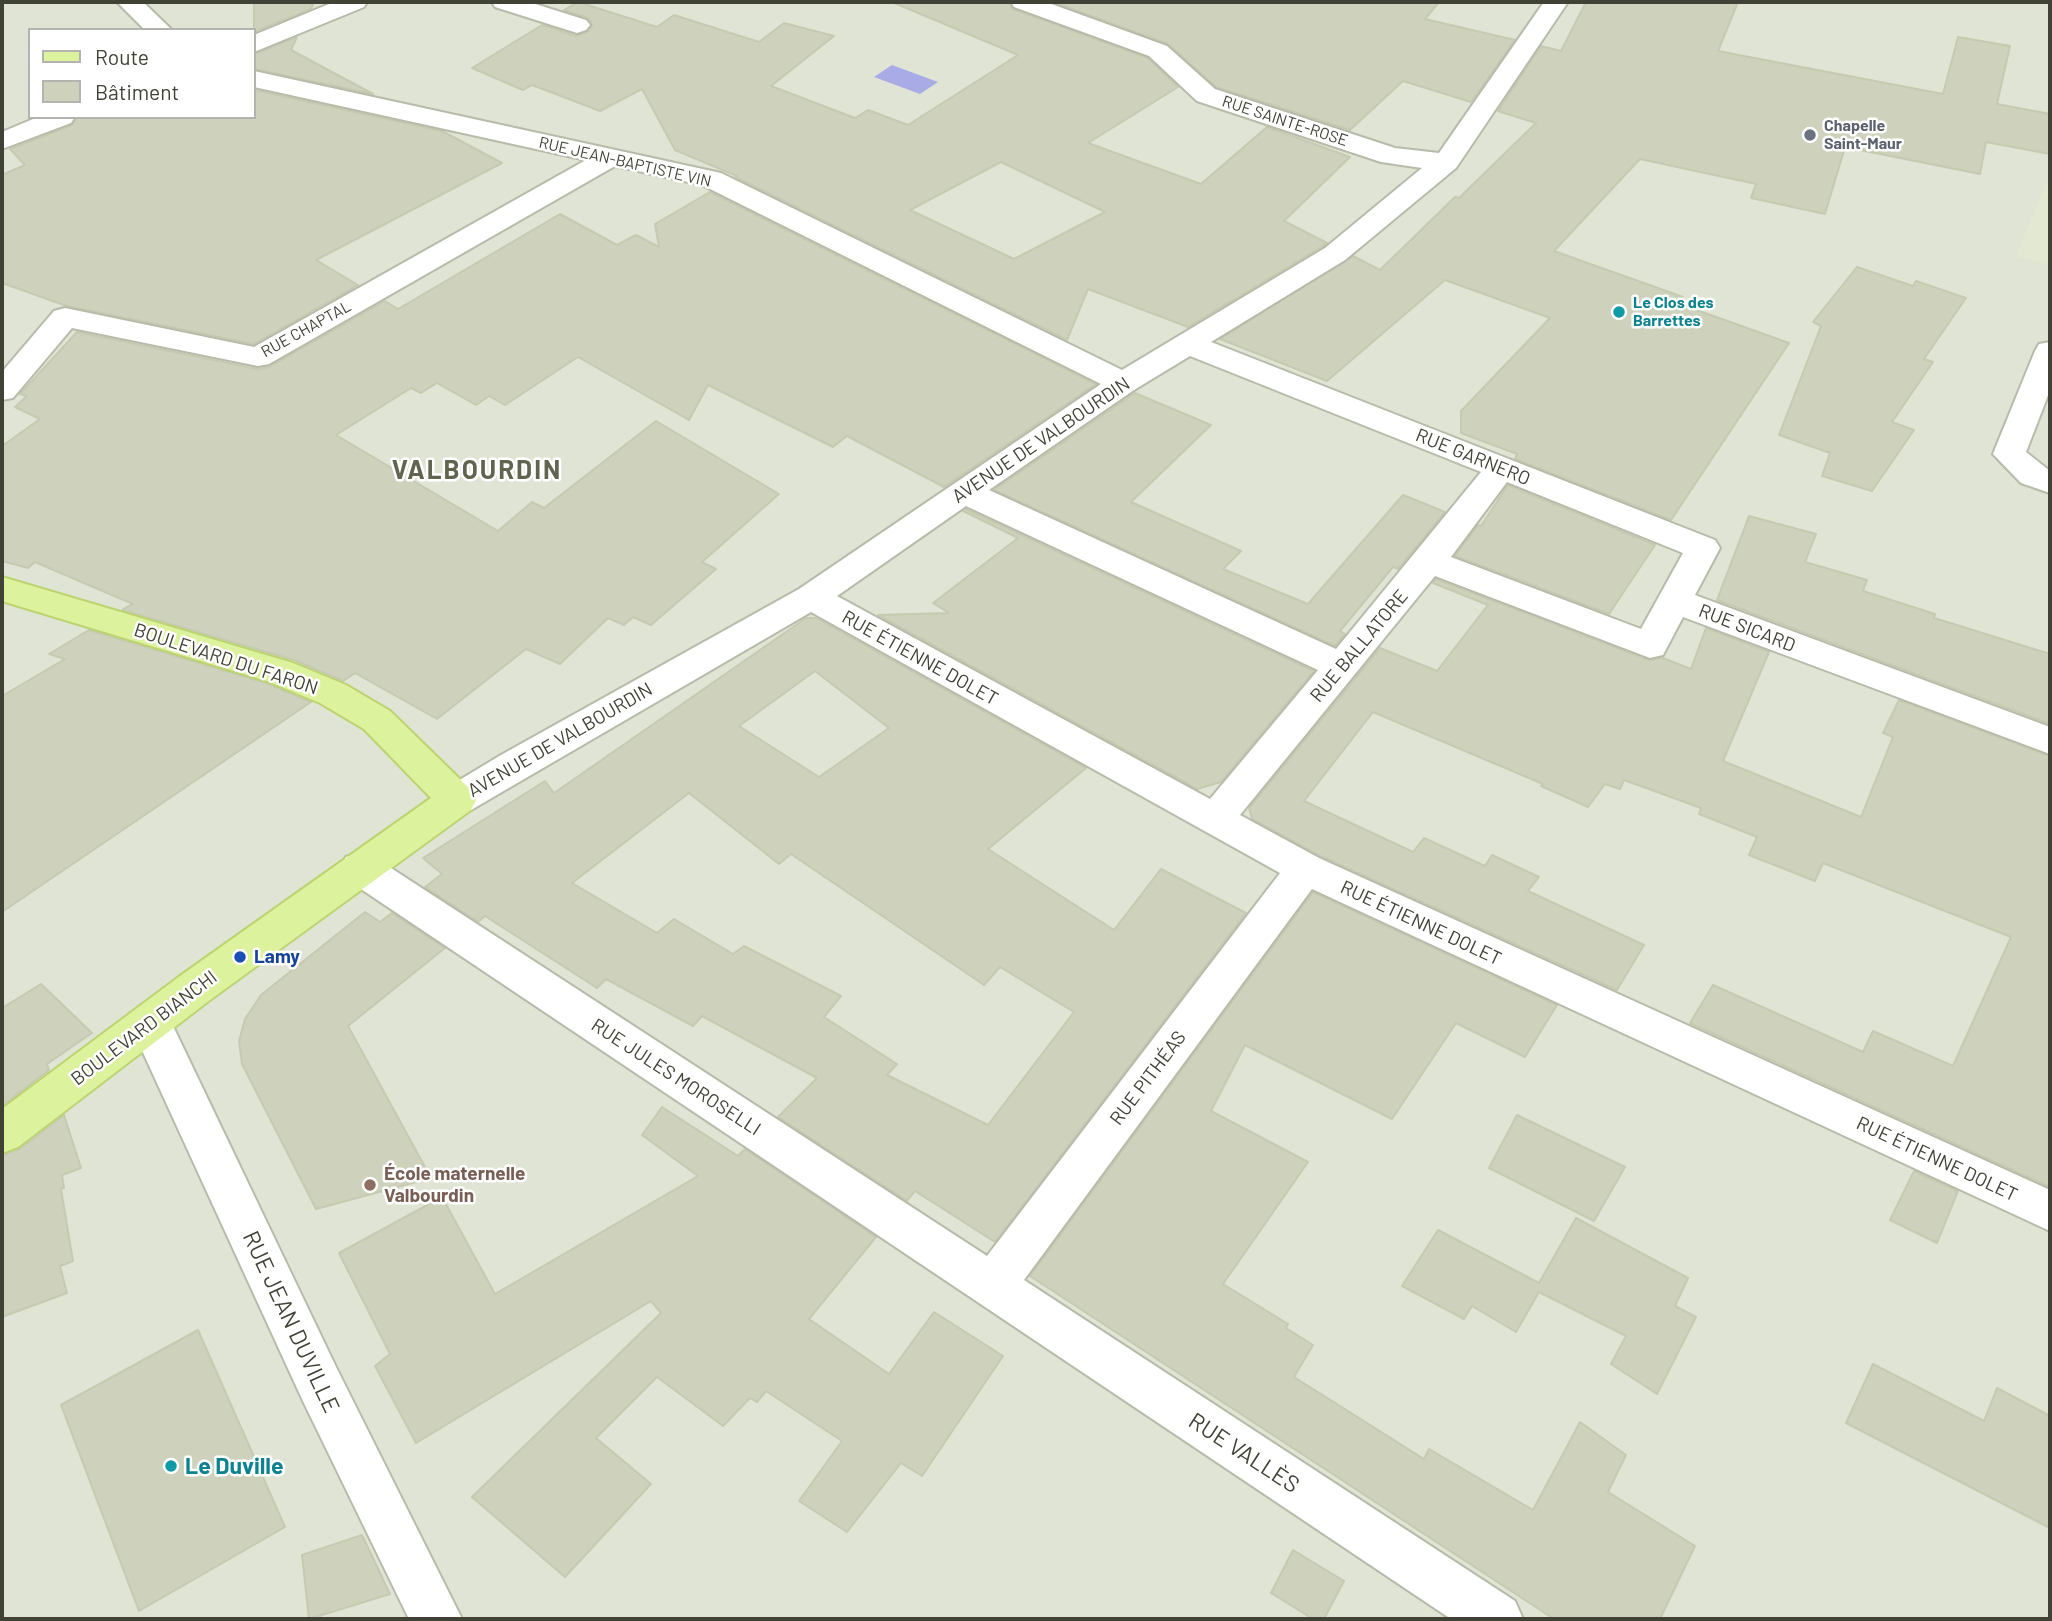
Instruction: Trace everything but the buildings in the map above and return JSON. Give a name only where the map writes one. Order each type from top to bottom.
[{"type":"main road","name":"BOULEVARD DU FARON","points":[[2,589],[280,672],[333,694],[377,720],[457,800]]},
{"type":"main road","name":"BOULEVARD BIANCHI","points":[[2,1134],[149,1022],[457,800]]},
{"type":"street","points":[[129,2],[158,28]]},
{"type":"street","points":[[256,43],[355,2]]},
{"type":"street","points":[[505,2],[577,25]]},
{"type":"street","name":"RUE SAINTE-ROSE","points":[[1023,2],[1158,51],[1206,95],[1391,156],[1446,162]]},
{"type":"street","name":"AVENUE DE VALBOURDIN","points":[[457,800],[811,597],[1123,383],[1335,254],[1446,162],[1556,2]]},
{"type":"street","name":"RUE JEAN-BAPTISTE VIN","points":[[256,79],[711,179],[1123,383]]},
{"type":"street","points":[[2,141],[57,119]]},
{"type":"street","name":"RUE CHAPTAL","points":[[2,390],[65,317],[258,357],[610,158]]},
{"type":"street","name":"RUE GARNERO","points":[[1188,344],[1703,548],[1675,601]]},
{"type":"street","points":[[2050,351],[2010,454],[2033,476],[2050,483]]},
{"type":"street","name":"RUE BALLATORE","points":[[1214,820],[1429,561],[1501,468]]},
{"type":"street","points":[[964,492],[1342,666]]},
{"type":"street","name":"RUE SICARD","points":[[1429,561],[1650,646],[1675,601],[2050,741]]},
{"type":"street","name":"RUE ÉTIENNE DOLET","points":[[811,597],[1305,869],[2050,1211]]},
{"type":"street","name":"RUE JULES MOROSELLI","points":[[360,868],[992,1286]]},
{"type":"street","name":"RUE PITHÉAS","points":[[992,1286],[1305,869]]},
{"type":"street","name":"RUE JEAN DUVILLE","points":[[149,1022],[319,1383],[436,1619]]},
{"type":"street","name":"RUE VALLÈS","points":[[992,1286],[1497,1619]]},
{"type":"shaded area","points":[[2,2],[2050,2],[2050,1619],[2,1619]]},
{"type":"shaded area","points":[[2050,175],[2050,265],[2016,256]]},
{"type":"water","points":[[892,65],[938,82],[920,94],[874,77]]},
{"type":"place","name":"Chapelle Saint-Maur","points":[[1810,135]]},
{"type":"place","name":"Le Clos des Barrettes","points":[[1619,312]]},
{"type":"place","name":"Lamy","points":[[240,957]]},
{"type":"place","name":"École maternelle Valbourdin","points":[[370,1185]]},
{"type":"place","name":"Le Duville","points":[[171,1466]]},
{"type":"district","name":"VALBOURDIN","points":[[477,470]]}]
